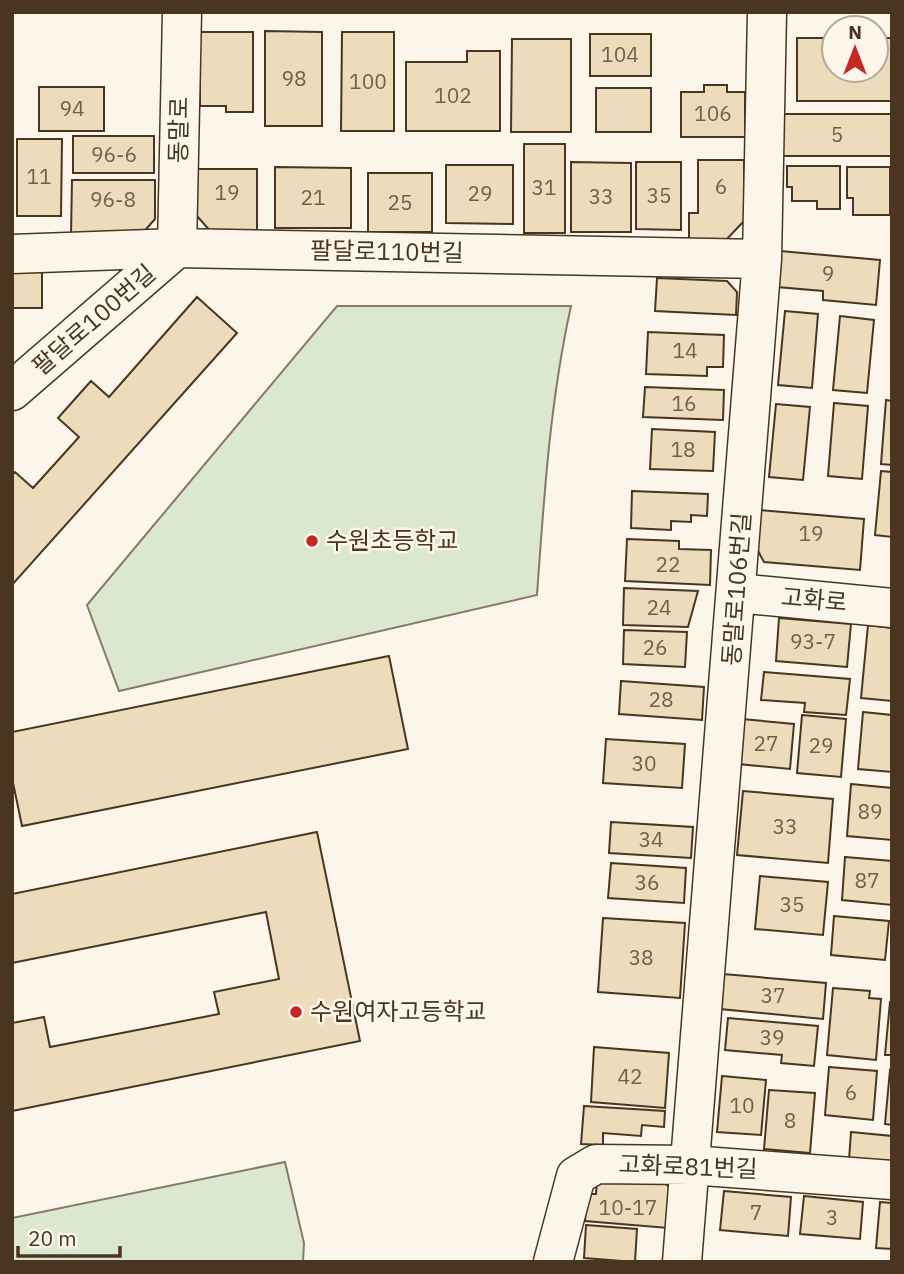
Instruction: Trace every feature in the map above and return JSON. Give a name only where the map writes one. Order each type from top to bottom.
[{"type":"street","name":"동말로","points":[[177,248],[182,12]]},
{"type":"street","name":"동말로106번길","points":[[682,1262],[762,259],[767,12]]},
{"type":"street","name":"팔달로110번길","points":[[12,254],[177,248],[762,259]]},
{"type":"street","name":"팔달로100번길","points":[[12,391],[177,248]]},
{"type":"street","name":"고화로","points":[[737,593],[892,608]]},
{"type":"street","name":"고화로81번길","points":[[553,1262],[576,1176],[596,1164],[690,1165],[892,1180]]},
{"type":"green space","points":[[337,306],[571,306],[553,413],[537,595],[119,691],[87,605]]},
{"type":"green space","points":[[285,1162],[304,1243],[303,1262],[12,1262],[12,1218]]},
{"type":"building","points":[[265,31],[322,32],[322,126],[265,126]]},
{"type":"building","points":[[200,32],[253,32],[253,112],[226,112],[226,106],[200,106]]},
{"type":"building","points":[[342,32],[394,32],[394,131],[341,131]]},
{"type":"building","points":[[590,34],[651,34],[651,76],[590,76]]},
{"type":"building","points":[[797,38],[820,38],[820,84],[890,84],[892,38],[892,101],[797,101]]},
{"type":"building","points":[[512,39],[571,39],[571,132],[511,132]]},
{"type":"building","points":[[467,51],[500,51],[500,131],[406,131],[406,62],[467,62]]},
{"type":"building","points":[[704,85],[727,85],[727,92],[745,92],[745,137],[681,137],[681,92],[704,92]]},
{"type":"building","points":[[39,87],[104,87],[104,131],[39,131]]},
{"type":"building","points":[[596,88],[651,88],[651,132],[596,132]]},
{"type":"building","points":[[783,114],[892,114],[892,156],[783,156]]},
{"type":"building","points":[[73,136],[154,136],[154,173],[73,173]]},
{"type":"building","points":[[17,139],[62,139],[61,216],[17,216]]},
{"type":"building","points":[[524,144],[565,144],[565,233],[524,233]]},
{"type":"building","points":[[698,160],[744,160],[744,221],[725,241],[689,241],[689,213],[698,213]]},
{"type":"building","points":[[571,162],[631,163],[631,232],[571,232]]},
{"type":"building","points":[[636,162],[681,162],[681,230],[636,229]]},
{"type":"building","points":[[446,165],[513,165],[513,224],[446,223]]},
{"type":"building","points":[[787,166],[840,166],[840,209],[817,209],[817,201],[792,201],[792,187],[787,187]]},
{"type":"building","points":[[275,167],[351,168],[351,228],[275,228]]},
{"type":"building","points":[[847,167],[890,167],[890,215],[853,215],[853,198],[847,198]]},
{"type":"building","points":[[197,169],[257,169],[257,233],[212,233],[197,216]]},
{"type":"building","points":[[368,173],[432,173],[432,232],[368,232]]},
{"type":"building","points":[[72,180],[155,180],[155,219],[140,236],[71,235]]},
{"type":"building","points":[[780,251],[880,260],[876,305],[823,300],[823,291],[777,287]]},
{"type":"building","points":[[12,263],[42,263],[42,308],[12,308]]},
{"type":"building","points":[[657,278],[727,281],[737,292],[736,315],[655,311]]},
{"type":"building","points":[[197,297],[237,333],[12,585],[12,475],[15,472],[33,488],[79,437],[58,418],[91,381],[109,397]]},
{"type":"building","points":[[785,311],[818,314],[812,388],[778,385]]},
{"type":"building","points":[[840,316],[874,320],[867,393],[833,390]]},
{"type":"building","points":[[648,332],[724,335],[723,367],[707,367],[707,376],[646,374]]},
{"type":"building","points":[[645,387],[724,390],[723,420],[643,417]]},
{"type":"building","points":[[886,400],[892,401],[892,465],[881,464]]},
{"type":"building","points":[[834,403],[868,406],[862,479],[828,476]]},
{"type":"building","points":[[776,404],[810,407],[803,480],[769,477]]},
{"type":"building","points":[[652,429],[715,432],[713,471],[650,469]]},
{"type":"building","points":[[881,471],[892,472],[892,537],[875,535]]},
{"type":"building","points":[[632,491],[708,494],[707,516],[691,515],[691,522],[671,521],[671,530],[631,528]]},
{"type":"building","points":[[760,510],[864,519],[860,570],[764,562],[757,549]]},
{"type":"building","points":[[627,539],[679,541],[679,549],[711,550],[710,585],[625,581]]},
{"type":"building","points":[[624,588],[698,591],[688,627],[623,625]]},
{"type":"building","points":[[779,618],[851,624],[847,667],[776,661]]},
{"type":"building","points":[[868,625],[892,628],[892,701],[861,698]]},
{"type":"building","points":[[624,630],[687,632],[685,667],[623,664]]},
{"type":"building","points":[[389,656],[408,749],[22,826],[12,778],[12,732]]},
{"type":"building","points":[[764,672],[850,679],[846,715],[804,712],[805,703],[761,700]]},
{"type":"building","points":[[621,681],[704,687],[702,720],[619,714]]},
{"type":"building","points":[[863,712],[892,715],[892,772],[858,769]]},
{"type":"building","points":[[802,715],[846,719],[841,777],[797,773]]},
{"type":"building","points":[[742,719],[794,724],[790,769],[738,764]]},
{"type":"building","points":[[606,739],[685,744],[682,788],[603,783]]},
{"type":"building","points":[[851,784],[892,788],[892,840],[847,836]]},
{"type":"building","points":[[743,791],[833,799],[828,863],[737,855]]},
{"type":"building","points":[[611,822],[693,827],[691,858],[609,853]]},
{"type":"building","points":[[317,832],[360,1041],[12,1111],[12,1023],[44,1017],[50,1047],[219,1014],[214,992],[279,979],[266,912],[12,963],[12,894]]},
{"type":"building","points":[[845,857],[892,861],[892,905],[842,900]]},
{"type":"building","points":[[611,863],[686,868],[684,903],[608,898]]},
{"type":"building","points":[[760,876],[828,882],[823,935],[755,929]]},
{"type":"building","points":[[834,916],[889,921],[885,960],[831,955]]},
{"type":"building","points":[[603,918],[685,923],[680,998],[598,992]]},
{"type":"building","points":[[723,974],[826,983],[823,1019],[720,1009]]},
{"type":"building","points":[[833,988],[870,991],[869,998],[881,999],[876,1060],[827,1055]]},
{"type":"building","points":[[890,1002],[892,1055],[885,1055]]},
{"type":"building","points":[[728,1018],[818,1026],[814,1066],[781,1063],[782,1055],[725,1050]]},
{"type":"building","points":[[594,1047],[669,1053],[665,1108],[591,1102]]},
{"type":"building","points":[[829,1067],[877,1071],[873,1120],[825,1115]]},
{"type":"building","points":[[890,1070],[892,1071],[892,1125],[885,1124]]},
{"type":"building","points":[[722,1076],[766,1080],[761,1135],[717,1132]]},
{"type":"building","points":[[769,1090],[815,1093],[810,1153],[764,1149]]},
{"type":"building","points":[[584,1106],[665,1111],[664,1127],[642,1125],[641,1136],[603,1133],[603,1145],[581,1144]]},
{"type":"building","points":[[851,1132],[892,1136],[892,1164],[849,1160]]},
{"type":"building","points":[[652,1174],[671,1188],[668,1228],[585,1221],[587,1194],[596,1194],[597,1180]]},
{"type":"building","points":[[724,1191],[791,1197],[788,1236],[720,1230]]},
{"type":"building","points":[[804,1196],[863,1202],[860,1239],[800,1234]]},
{"type":"building","points":[[880,1202],[892,1203],[892,1249],[876,1248]]},
{"type":"building","points":[[586,1225],[637,1229],[635,1262],[584,1258]]},
{"type":"place","name":"수원초등학교","points":[[312,541]]},
{"type":"place","name":"수원여자고등학교","points":[[296,1012]]}]
